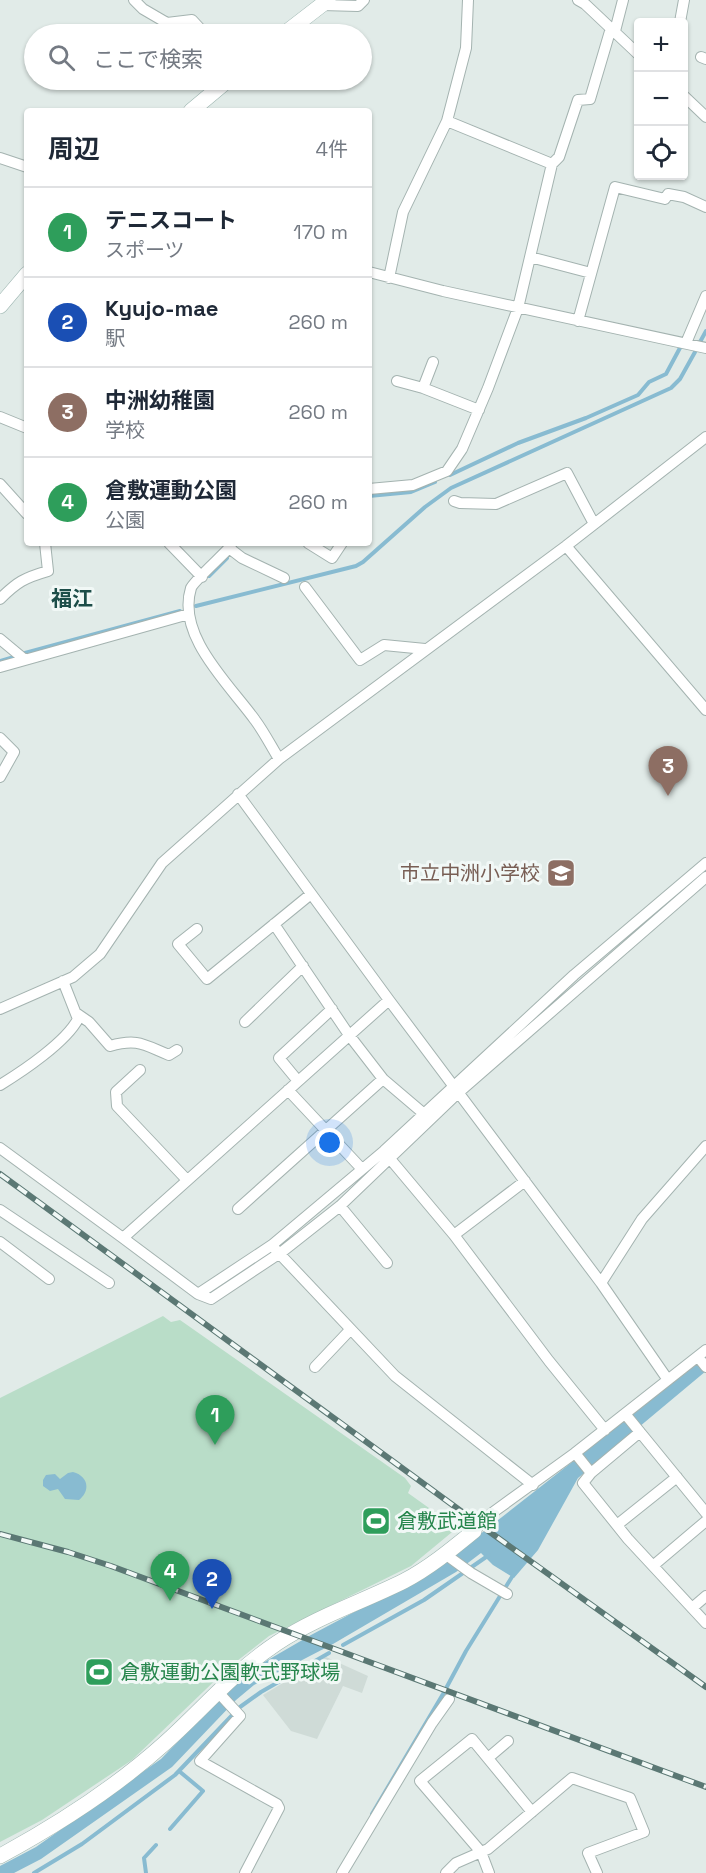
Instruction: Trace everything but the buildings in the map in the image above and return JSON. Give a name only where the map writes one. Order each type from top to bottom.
[{"type":"street","points":[[134,0],[143,9],[167,23],[192,20],[196,24]]},
{"type":"street","points":[[297,24],[325,3],[358,6],[364,0]]},
{"type":"street","points":[[388,278],[403,212],[447,121],[466,48],[468,0]]},
{"type":"street","points":[[578,0],[634,49]]},
{"type":"street","points":[[372,489],[413,485],[447,471],[462,449],[518,308],[552,164],[559,157],[578,100],[590,99],[622,0]]},
{"type":"street","points":[[681,18],[684,0]]},
{"type":"street","points":[[195,108],[216,90]]},
{"type":"street","points":[[688,100],[706,117]]},
{"type":"street","points":[[447,121],[552,164]]},
{"type":"street","points":[[0,158],[24,165]]},
{"type":"street","points":[[578,321],[615,187],[665,200],[668,194],[684,197],[706,207]]},
{"type":"street","points":[[530,257],[591,273]]},
{"type":"street","points":[[372,273],[518,308],[706,348]]},
{"type":"street","points":[[0,306],[24,278]]},
{"type":"street","points":[[686,343],[706,296]]},
{"type":"street","points":[[423,388],[433,362]]},
{"type":"street","points":[[397,381],[423,388],[479,410]]},
{"type":"street","points":[[0,417],[24,427]]},
{"type":"street","points":[[0,1009],[73,976],[100,954],[162,863],[279,759],[566,546],[706,437]]},
{"type":"street","points":[[454,501],[496,504],[567,473],[594,524]]},
{"type":"street","points":[[0,484],[24,511]]},
{"type":"street","points":[[0,600],[16,583],[26,577],[48,571],[45,546]]},
{"type":"street","points":[[172,546],[202,577]]},
{"type":"street","points":[[313,546],[332,558],[340,546]]},
{"type":"street","points":[[566,546],[706,710]]},
{"type":"street","points":[[279,759],[257,722],[211,662],[194,635],[189,614],[192,587],[231,548],[242,558],[284,578]]},
{"type":"street","points":[[304,587],[360,660],[384,645],[425,649]]},
{"type":"street","points":[[0,667],[189,614]]},
{"type":"street","points":[[0,639],[24,659]]},
{"type":"street","points":[[0,738],[14,752],[0,777]]},
{"type":"street","points":[[238,794],[601,1283],[668,1380]]},
{"type":"street","points":[[275,1250],[362,1168],[386,1155],[574,975],[706,863]]},
{"type":"street","points":[[0,1148],[198,1294],[275,1250],[339,1206],[423,1113],[456,1089],[706,877]]},
{"type":"street","points":[[197,929],[178,944],[207,979],[311,894]]},
{"type":"street","points":[[274,924],[349,1035],[383,1079],[423,1113]]},
{"type":"street","points":[[245,1022],[303,966]]},
{"type":"street","points":[[0,1085],[73,1029],[78,1019],[63,981]]},
{"type":"street","points":[[123,1238],[389,999]]},
{"type":"street","points":[[298,1081],[279,1058],[332,1009]]},
{"type":"street","points":[[76,1012],[89,1022],[110,1046],[127,1041],[137,1042],[170,1055],[177,1050]]},
{"type":"street","points":[[140,1070],[116,1092],[117,1106],[187,1180]]},
{"type":"street","points":[[238,1209],[383,1079]]},
{"type":"street","points":[[288,1090],[362,1168]]},
{"type":"street","points":[[601,1283],[642,1219],[706,1146]]},
{"type":"street","points":[[386,1155],[454,1235],[549,1362],[605,1430]]},
{"type":"street","points":[[454,1235],[525,1181]]},
{"type":"street","points":[[339,1206],[387,1263]]},
{"type":"street","points":[[0,1210],[109,1283]]},
{"type":"street","points":[[0,1242],[50,1279]]},
{"type":"street","points":[[275,1250],[395,1376],[532,1485]]},
{"type":"street","points":[[315,1367],[350,1330]]},
{"type":"street","points":[[0,1856],[80,1809],[136,1768],[249,1663],[284,1638],[406,1580],[447,1555],[492,1513],[576,1455],[605,1430],[627,1416],[668,1380],[703,1358]]},
{"type":"street","points":[[627,1416],[706,1513]]},
{"type":"street","points":[[639,1431],[590,1471],[583,1483],[617,1525],[706,1623]]},
{"type":"street","points":[[576,1455],[590,1471]]},
{"type":"street","points":[[617,1525],[677,1477]]},
{"type":"street","points":[[654,1565],[706,1521]]},
{"type":"street","points":[[447,1555],[471,1573],[504,1592]]},
{"type":"street","points":[[692,1608],[706,1596]]},
{"type":"street","points":[[219,1693],[240,1716],[200,1761],[277,1804],[279,1808],[245,1873]]},
{"type":"street","points":[[342,1873],[428,1728],[449,1699]]},
{"type":"street","points":[[420,1781],[472,1739],[532,1812]]},
{"type":"street","points":[[488,1758],[508,1741]]},
{"type":"street","points":[[407,1765],[481,1852],[489,1873]]},
{"type":"street","points":[[446,1873],[456,1863],[481,1852],[510,1832],[572,1778],[630,1798],[644,1832],[588,1853],[597,1873]]},
{"type":"shaded area","points":[[326,1657],[368,1676],[362,1693],[343,1686],[317,1739],[291,1731],[263,1695]]},
{"type":"green space","points":[[163,1316],[171,1322],[180,1320],[405,1478],[411,1486],[408,1493],[457,1528],[411,1566],[269,1636],[228,1668],[132,1760],[42,1820],[0,1842],[0,1398]]},
{"type":"water","points":[[706,1357],[706,1371],[578,1478],[538,1550],[514,1578],[493,1565],[481,1553],[456,1572],[333,1644],[254,1685],[236,1700],[172,1767],[41,1859],[14,1873],[0,1873],[0,1866],[36,1847],[161,1759],[228,1690],[261,1664],[437,1568]]},
{"type":"water","points":[[73,1472],[82,1477],[86,1484],[85,1492],[79,1500],[65,1499],[58,1489],[50,1491],[43,1486],[46,1475],[55,1474],[60,1479]]},
{"type":"waterway","points":[[700,342],[706,331]]},
{"type":"waterway","points":[[450,475],[518,443],[586,418],[638,395],[649,382],[666,374],[681,346]]},
{"type":"waterway","points":[[196,606],[356,566],[425,507],[451,488],[671,388],[680,379],[695,352]]},
{"type":"waterway","points":[[372,496],[411,492],[435,482]]},
{"type":"waterway","points":[[209,576],[227,558]]},
{"type":"waterway","points":[[25,653],[180,611]]},
{"type":"waterway","points":[[0,661],[14,657]]},
{"type":"waterway","points":[[343,1645],[424,1600],[489,1555]]},
{"type":"waterway","points":[[372,1814],[466,1651],[515,1572]]},
{"type":"waterway","points":[[34,1873],[82,1844],[175,1775],[240,1707],[261,1692],[329,1653]]},
{"type":"waterway","points":[[170,1829],[203,1791],[179,1771]]},
{"type":"waterway","points":[[146,1873],[144,1858],[156,1845]]},
{"type":"railway","points":[[0,1174],[706,1687]]},
{"type":"railway","points":[[0,1534],[111,1566],[706,1787]]},
{"type":"place","name":"中洲幼稚園","points":[[668,796]]},
{"type":"place","name":"市立中洲小学校","points":[[561,873]]},
{"type":"place","name":"テニスコート","points":[[215,1445]]},
{"type":"place","name":"倉敷武道館","points":[[376,1521]]},
{"type":"place","name":"倉敷運動公園","points":[[170,1601]]},
{"type":"place","name":"Kyujo-mae","points":[[212,1609]]},
{"type":"place","name":"倉敷運動公園軟式野球場","points":[[99,1672]]},
{"type":"district","name":"福江","points":[[72,598]]}]
